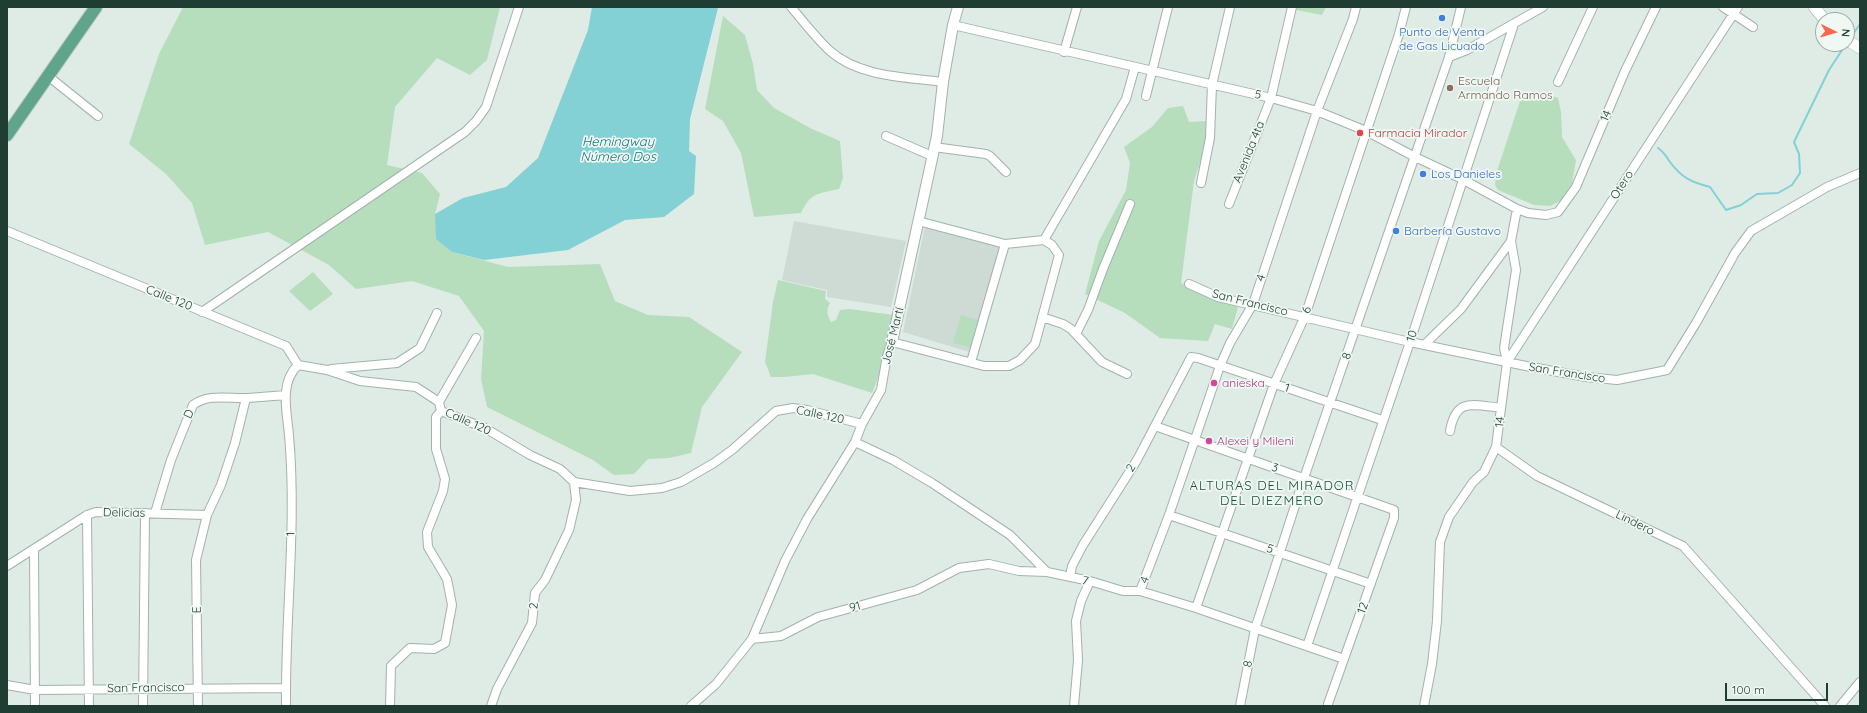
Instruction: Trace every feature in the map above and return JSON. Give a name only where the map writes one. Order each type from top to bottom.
[{"type":"main road","points":[[7,135],[96,7]]},
{"type":"street","points":[[202,312],[465,132],[476,121],[486,107],[519,7]]},
{"type":"street","points":[[791,7],[830,51],[852,65],[889,75],[943,82]]},
{"type":"street","name":"José Martí","points":[[752,639],[785,561],[807,519],[855,442],[862,424],[881,390],[887,356],[892,342],[933,151],[943,82],[953,25],[958,7]]},
{"type":"street","points":[[1064,52],[1077,7]]},
{"type":"street","points":[[1146,96],[1168,7]]},
{"type":"street","points":[[1201,183],[1210,138],[1212,85],[1230,7]]},
{"type":"street","name":"Avenida 4ta","points":[[1229,204],[1271,98],[1292,7]]},
{"type":"street","name":"4","points":[[1140,591],[1196,440],[1220,366],[1230,343],[1253,304],[1317,111],[1353,19],[1356,7]]},
{"type":"street","name":"6","points":[[1196,608],[1274,384],[1305,316],[1399,34],[1406,7]]},
{"type":"street","name":"8","points":[[1240,706],[1255,629],[1304,478],[1449,57],[1461,7]]},
{"type":"street","points":[[1449,57],[1467,50],[1543,7]]},
{"type":"street","points":[[1558,82],[1593,7]]},
{"type":"street","name":"14","points":[[1546,215],[1558,212],[1576,187],[1625,71],[1656,7]]},
{"type":"street","points":[[1723,7],[1736,10],[1753,27]]},
{"type":"street","name":"Otero","points":[[1507,362],[1736,10]]},
{"type":"street","name":"10","points":[[1306,646],[1358,496],[1382,420],[1410,342],[1462,179],[1514,24]]},
{"type":"street","name":"5","points":[[953,25],[1064,52],[1271,98],[1317,111],[1366,132],[1462,179],[1516,209],[1528,213],[1546,215]]},
{"type":"street","points":[[1044,240],[1126,99],[1135,67]]},
{"type":"street","points":[[48,76],[98,116]]},
{"type":"street","points":[[886,136],[933,151],[986,154],[1006,172]]},
{"type":"street","name":"San Francisco","points":[[1189,284],[1218,297],[1305,316],[1410,342],[1586,377],[1617,380],[1667,370],[1696,324],[1735,253],[1751,231],[1827,187],[1860,173]]},
{"type":"street","points":[[1076,334],[1088,310],[1130,204]]},
{"type":"street","name":"14","points":[[1424,706],[1432,664],[1437,621],[1440,542],[1449,517],[1473,482],[1484,472],[1496,447],[1507,362],[1504,348],[1516,270],[1511,241],[1516,209]]},
{"type":"street","points":[[892,342],[984,366],[1009,366],[1020,360],[1035,344],[1059,255],[1052,245],[1044,240],[1005,244],[918,220]]},
{"type":"street","name":"Calle 120","points":[[7,231],[286,346],[298,365],[327,370],[360,381],[416,387],[439,402],[441,411],[486,428],[530,455],[560,469],[574,482],[630,491],[662,488],[681,482],[714,463],[732,450],[776,411],[793,408],[807,410],[862,424]]},
{"type":"street","points":[[1424,345],[1461,309],[1511,241]]},
{"type":"street","points":[[971,362],[1005,244]]},
{"type":"street","points":[[327,370],[396,363],[420,348],[437,313]]},
{"type":"street","points":[[1042,317],[1063,324],[1076,334],[1102,362],[1127,374]]},
{"type":"street","points":[[439,402],[476,338]]},
{"type":"street","name":"1","points":[[1191,357],[1198,358],[1382,420]]},
{"type":"street","name":"2","points":[[1070,577],[1072,566],[1083,545],[1137,460],[1191,357]]},
{"type":"street","name":"1","points":[[286,706],[291,459],[286,395],[288,382],[294,369],[298,365]]},
{"type":"street","name":"D","points":[[155,512],[171,460],[193,405],[200,400],[212,397],[246,398],[286,395]]},
{"type":"street","name":"E","points":[[198,706],[196,560],[208,515],[221,485],[235,443],[246,398]]},
{"type":"street","points":[[1450,431],[1452,417],[1458,410],[1465,406],[1501,408]]},
{"type":"street","points":[[390,706],[391,666],[410,648],[434,649],[445,643],[452,605],[447,579],[428,546],[427,532],[443,491],[445,479],[436,449],[436,417],[441,411]]},
{"type":"street","name":"3","points":[[1155,426],[1358,496],[1394,510]]},
{"type":"street","points":[[855,442],[893,460],[932,483],[1010,535],[1047,572]]},
{"type":"street","name":"Lindero","points":[[1496,447],[1537,476],[1683,546],[1824,706]]},
{"type":"street","name":"2","points":[[492,706],[497,689],[532,623],[535,593],[545,580],[569,530],[576,500],[574,482]]},
{"type":"street","name":"12","points":[[1328,704],[1372,584],[1394,518],[1394,510]]},
{"type":"street","name":"Delicias","points":[[7,566],[87,515],[96,512],[144,514],[155,512],[208,515]]},
{"type":"street","points":[[143,706],[144,514]]},
{"type":"street","points":[[87,515],[89,706]]},
{"type":"street","name":"5","points":[[1169,515],[1372,584]]},
{"type":"street","points":[[34,549],[35,706]]},
{"type":"street","name":"91","points":[[752,639],[781,636],[818,617],[917,590],[959,568],[989,564],[1019,571],[1047,572]]},
{"type":"street","name":"7","points":[[1047,572],[1090,581],[1123,591],[1140,591],[1196,608],[1344,659]]},
{"type":"street","points":[[1074,706],[1078,660],[1076,621],[1082,600],[1090,581]]},
{"type":"street","points":[[690,706],[716,684],[752,639]]},
{"type":"street","points":[[1840,706],[1860,682]]},
{"type":"street","name":"San Francisco","points":[[7,685],[35,690],[89,688],[286,688]]},
{"type":"shaded area","points":[[794,221],[906,241],[891,307],[827,297],[827,290],[782,280]]},
{"type":"shaded area","points":[[925,226],[1002,245],[973,353],[903,332]]},
{"type":"green space","points":[[183,7],[500,7],[487,60],[470,75],[437,58],[395,107],[387,165],[422,173],[440,194],[435,214],[452,252],[508,267],[600,264],[615,301],[648,315],[689,317],[742,352],[702,407],[691,453],[669,458],[648,459],[634,474],[614,475],[593,460],[487,407],[481,379],[484,331],[459,296],[412,281],[356,289],[329,265],[268,232],[205,245],[192,203],[166,174],[129,144],[159,54]]},
{"type":"green space","points":[[1297,7],[1326,7],[1322,15],[1296,10]]},
{"type":"green space","points":[[723,16],[745,35],[753,64],[757,90],[774,108],[812,129],[840,141],[843,178],[839,189],[820,193],[812,197],[801,213],[754,217],[741,153],[723,121],[705,109]]},
{"type":"green space","points":[[1533,91],[1546,93],[1558,98],[1561,112],[1562,137],[1576,160],[1572,184],[1560,201],[1550,206],[1534,205],[1498,190],[1495,185],[1497,171],[1522,95]]},
{"type":"green space","points":[[1183,106],[1189,122],[1206,121],[1206,144],[1194,181],[1181,283],[1238,307],[1232,329],[1215,324],[1208,341],[1160,338],[1125,313],[1085,294],[1099,241],[1126,190],[1130,163],[1124,147],[1152,127],[1168,108]]},
{"type":"green space","points":[[313,272],[333,294],[310,311],[289,291]]},
{"type":"green space","points":[[778,280],[826,291],[825,299],[830,303],[828,312],[831,322],[836,320],[840,310],[850,309],[893,315],[887,356],[872,393],[813,374],[771,377],[765,362],[773,302]]},
{"type":"green space","points":[[961,315],[979,320],[972,348],[953,343]]},
{"type":"water","name":"Hemingway Número Dos","points":[[592,7],[718,8],[690,119],[689,151],[696,156],[694,194],[664,217],[625,220],[568,250],[484,260],[452,252],[436,239],[435,214],[463,198],[506,187],[538,158],[588,30]]},
{"type":"waterway","points":[[1855,31],[1860,24]]},
{"type":"waterway","points":[[1658,148],[1683,176],[1687,179],[1710,187],[1726,210],[1741,205],[1757,194],[1778,193],[1792,185],[1800,173],[1799,154],[1794,142],[1829,70],[1841,52]]},
{"type":"place","name":"Punto de Venta de Gas Licuado","points":[[1442,18]]},
{"type":"place","name":"Escuela Armando Ramos","points":[[1450,88]]},
{"type":"place","name":"Farmacia Mirador","points":[[1360,133]]},
{"type":"place","name":"Los Danieles","points":[[1423,174]]},
{"type":"place","name":"Barbería Gustavo","points":[[1396,231]]},
{"type":"place","name":"anieska","points":[[1214,383]]},
{"type":"place","name":"Alexei y Mileni","points":[[1209,441]]},
{"type":"district","name":"ALTURAS DEL MIRADOR DEL DIEZMERO","points":[[1272,494]]}]
